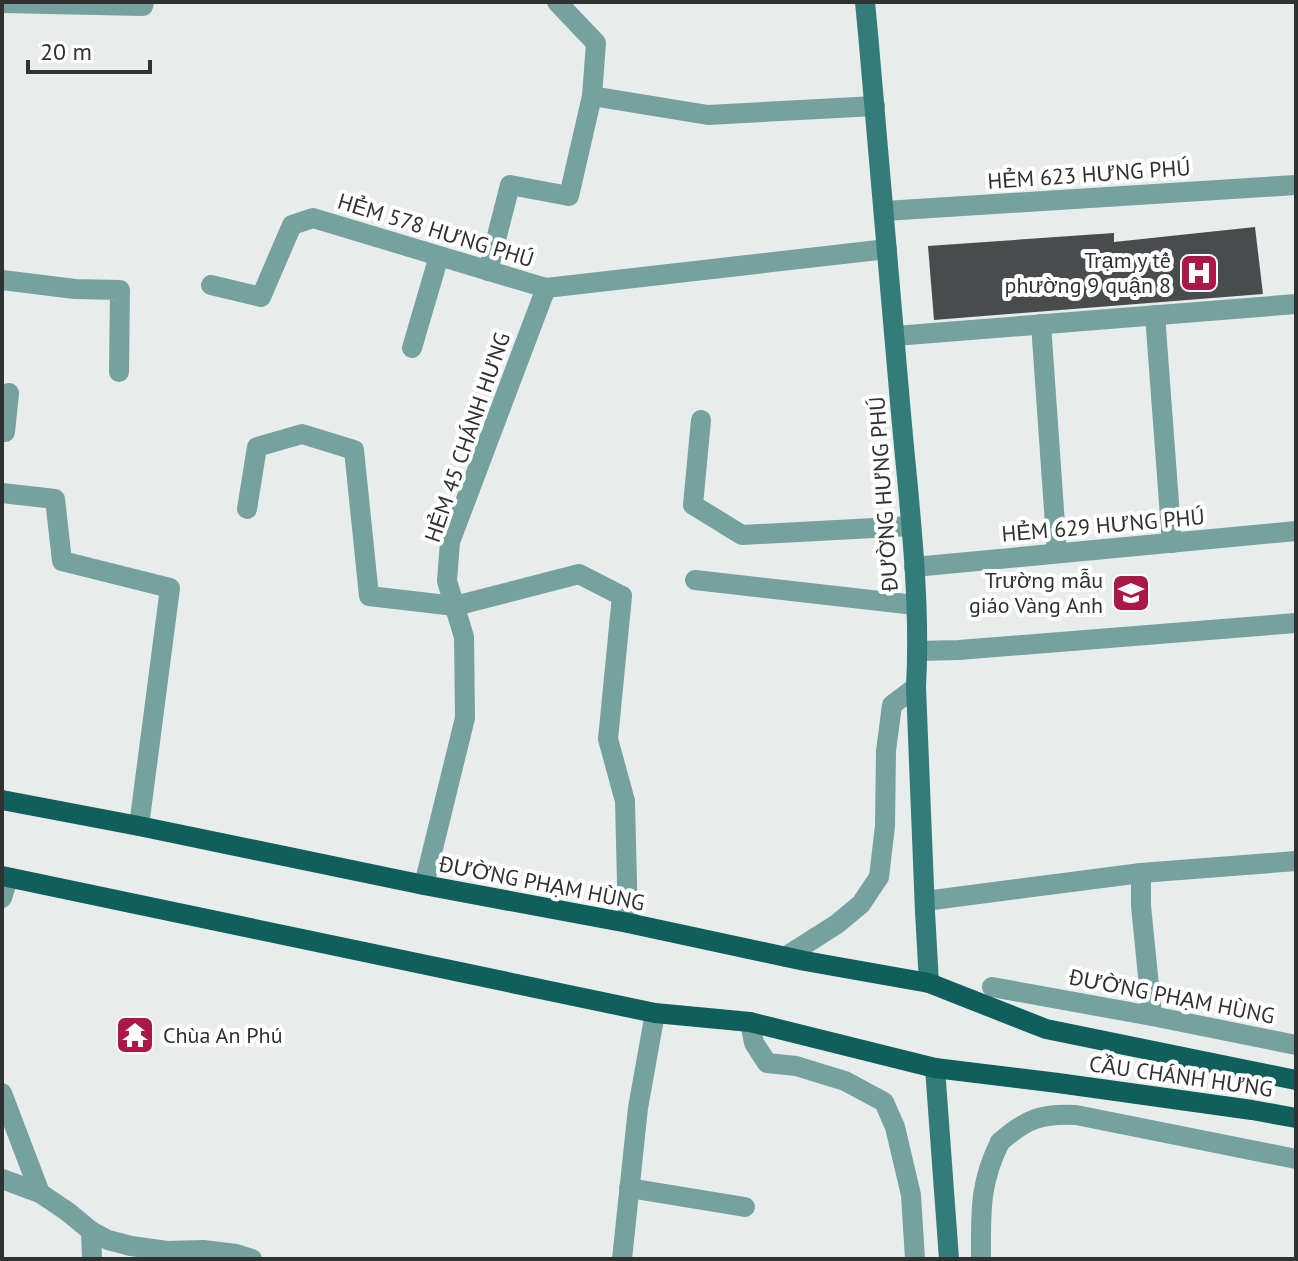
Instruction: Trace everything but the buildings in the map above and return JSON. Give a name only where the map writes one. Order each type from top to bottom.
[{"type":"main road","name":"ĐƯỜNG HƯNG PHÚ","points":[[865,2],[914,567],[929,983]]},
{"type":"main road","name":"ĐƯỜNG PHẠM HÙNG","points":[[2,800],[929,983],[1046,1029],[1067,1034]]},
{"type":"main road","points":[[5,877],[655,1013],[750,1022],[935,1068],[949,1259]]},
{"type":"main road","name":"CẦU CHÁNH HƯNG","points":[[1067,1034],[1296,1080]]},
{"type":"main road","name":"CẦU CHÁNH HƯNG","points":[[935,1068],[1296,1118]]},
{"type":"street","points":[[2,3],[143,6],[144,2]]},
{"type":"street","points":[[488,271],[510,185],[569,196],[592,96],[596,43],[557,2]]},
{"type":"street","points":[[592,96],[708,115],[875,106]]},
{"type":"street","name":"HẺM 623 HƯNG PHÚ","points":[[885,211],[1296,185]]},
{"type":"street","name":"HẺM 578 HƯNG PHÚ","points":[[211,285],[261,297],[292,225],[313,218],[546,288],[887,249]]},
{"type":"street","points":[[412,348],[439,256]]},
{"type":"street","points":[[2,280],[75,289],[120,290],[119,372]]},
{"type":"street","name":"HẺM 45 CHÁNH HƯNG","points":[[424,885],[465,718],[464,637],[447,581],[450,542],[546,288]]},
{"type":"street","points":[[895,336],[1296,304]]},
{"type":"street","points":[[1155,315],[1172,543]]},
{"type":"street","points":[[1041,324],[1057,553]]},
{"type":"street","points":[[2,432],[5,432],[9,393]]},
{"type":"street","points":[[701,420],[693,505],[742,535],[911,526]]},
{"type":"street","points":[[247,509],[257,447],[302,434],[354,450],[369,596],[455,606],[579,574],[622,596],[608,739],[625,801],[628,923]]},
{"type":"street","points":[[2,493],[55,499],[62,561],[170,588],[139,826]]},
{"type":"street","name":"HẺM 629 HƯNG PHÚ","points":[[914,567],[1296,531]]},
{"type":"street","points":[[695,580],[915,605]]},
{"type":"street","points":[[918,651],[1296,623]]},
{"type":"street","points":[[785,957],[837,924],[861,904],[879,877],[885,826],[886,751],[892,705],[916,687]]},
{"type":"street","points":[[925,901],[1141,873],[1296,861]]},
{"type":"street","points":[[1141,873],[1141,906],[1152,1016]]},
{"type":"street","points":[[2,898],[5,877]]},
{"type":"street","name":"ĐƯỜNG PHẠM HÙNG","points":[[992,987],[1296,1045]]},
{"type":"street","points":[[622,1259],[638,1108],[655,1013]]},
{"type":"street","points":[[750,1022],[754,1043],[767,1063],[796,1066],[845,1081],[884,1102],[895,1127],[911,1195],[915,1259]]},
{"type":"street","points":[[2,1093],[40,1193]]},
{"type":"street","points":[[981,1259],[983,1190],[991,1160],[1000,1142],[1019,1126],[1037,1118],[1076,1115],[1296,1159]]},
{"type":"street","points":[[2,1179],[40,1193],[108,1240],[167,1251],[203,1250],[252,1259]]},
{"type":"street","points":[[629,1188],[745,1207]]},
{"type":"street","points":[[91,1231],[92,1259]]},
{"type":"place","name":"Trạm y tế phường 9 quận 8","points":[[1199,273]]},
{"type":"place","name":"Trường mẫu giáo Vàng Anh","points":[[1131,593]]},
{"type":"place","name":"Chùa An Phú","points":[[135,1035]]}]
